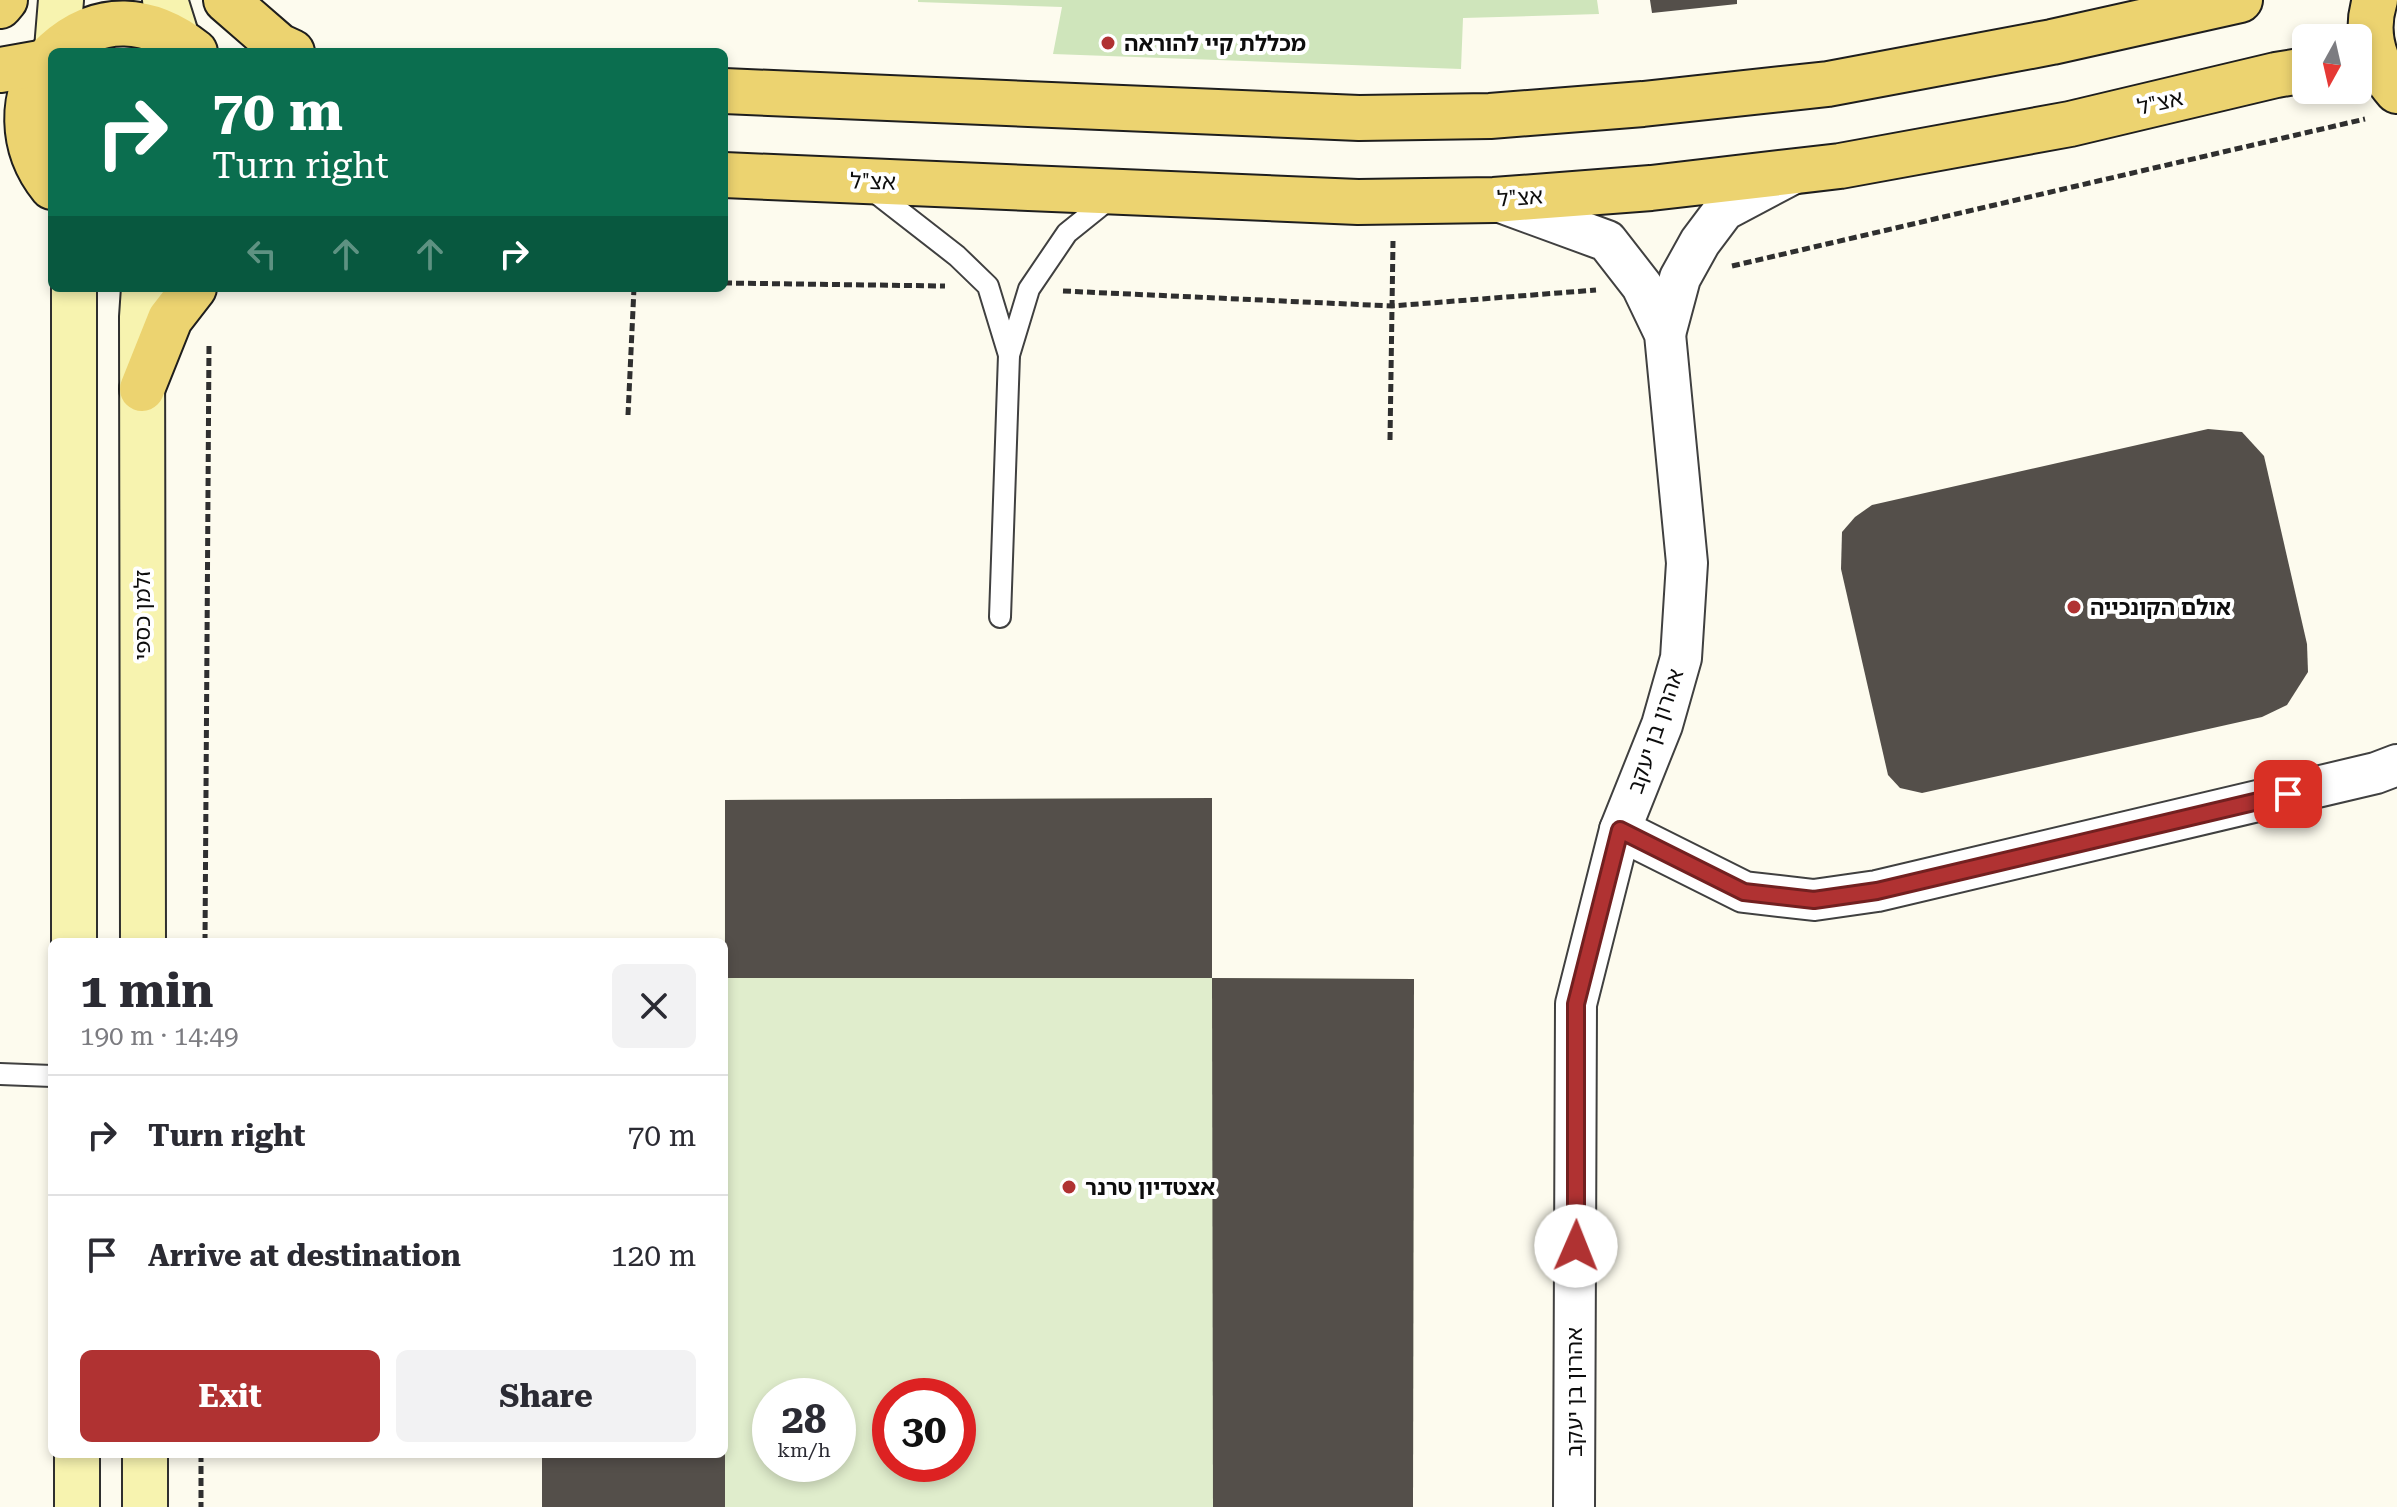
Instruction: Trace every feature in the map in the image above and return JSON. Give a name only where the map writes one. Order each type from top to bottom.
[{"type":"main road","points":[[0,6],[5,0]]},
{"type":"main road","points":[[226,0],[283,48]]},
{"type":"main road","points":[[728,91],[1359,118],[1490,116],[1643,104],[1828,84],[2052,42],[2240,0]]},
{"type":"main road","points":[[2375,0],[2371,13],[2370,42],[2378,76]]},
{"type":"main road","points":[[60,48],[78,35],[102,26],[128,23],[179,30]]},
{"type":"main road","points":[[0,70],[48,55]]},
{"type":"main road","points":[[38,176],[28,139],[27,112],[33,85],[48,61]]},
{"type":"main road","name":"אצ\"ל","points":[[728,175],[1358,202],[1494,200],[1651,188],[1840,166],[2070,124],[2292,72]]},
{"type":"main road","points":[[142,389],[170,319],[191,292]]},
{"type":"street","points":[[53,48],[61,0]]},
{"type":"street","name":"אהרון בן יעקב","points":[[1665,334],[1680,278],[1700,242],[1724,210],[1798,172]]},
{"type":"street","name":"אהרון בן יעקב","points":[[1494,200],[1607,241],[1642,286],[1665,334],[1687,563],[1681,658],[1662,725],[1620,830],[1576,1004],[1574,1507]]},
{"type":"street","points":[[74,292],[74,938]]},
{"type":"street","name":"זלמן כספי","points":[[143,938],[144,292]]},
{"type":"street","points":[[1620,830],[1744,892],[1814,900],[1877,891],[2376,773],[2397,765]]},
{"type":"street","points":[[77,1458],[77,1507]]},
{"type":"street","points":[[145,1458],[145,1507]]},
{"type":"lane","points":[[859,180],[957,256],[988,286],[1009,355]]},
{"type":"lane","points":[[1000,617],[1009,355],[1029,289],[1067,233],[1120,191]]},
{"type":"lane","points":[[0,1074],[48,1076]]},
{"type":"path","points":[[1390,440],[1394,201]]},
{"type":"path","points":[[628,415],[634,292]]},
{"type":"path","points":[[205,938],[209,343]]},
{"type":"path","points":[[201,1458],[201,1507]]},
{"type":"green space","points":[[918,0],[1597,0],[1599,14],[1463,18],[1461,69],[1053,54],[1062,7]]},
{"type":"green space","name":"אצטדיון טרנר","points":[[1212,798],[1212,978],[1414,979],[1413,1507],[542,1507],[542,1458],[728,1458],[728,938],[725,938],[725,800]]},
{"type":"building","points":[[1650,0],[1737,0],[1737,4],[1652,13]]},
{"type":"building","name":"אולם הקונכייה","points":[[2208,429],[2242,432],[2264,456],[2307,644],[2308,672],[2287,705],[2262,717],[1922,793],[1900,788],[1888,775],[1841,569],[1842,532],[1855,517],[1872,505]]},
{"type":"building","points":[[1212,798],[1212,978],[728,978],[725,800]]},
{"type":"building","points":[[1212,978],[1414,979],[1413,1507],[1213,1507]]},
{"type":"building","points":[[542,1458],[725,1458],[725,1507],[542,1507]]},
{"type":"place","name":"מכללת קיי להוראה","points":[[1108,43]]},
{"type":"place","name":"אולם הקונכייה","points":[[2074,607]]},
{"type":"place","name":"אצטדיון טרנר","points":[[1069,1187]]},
{"type":"route","points":[[1576,1246],[1576,1004],[1620,830],[1744,892],[1814,900],[1877,891],[2288,794]]}]
